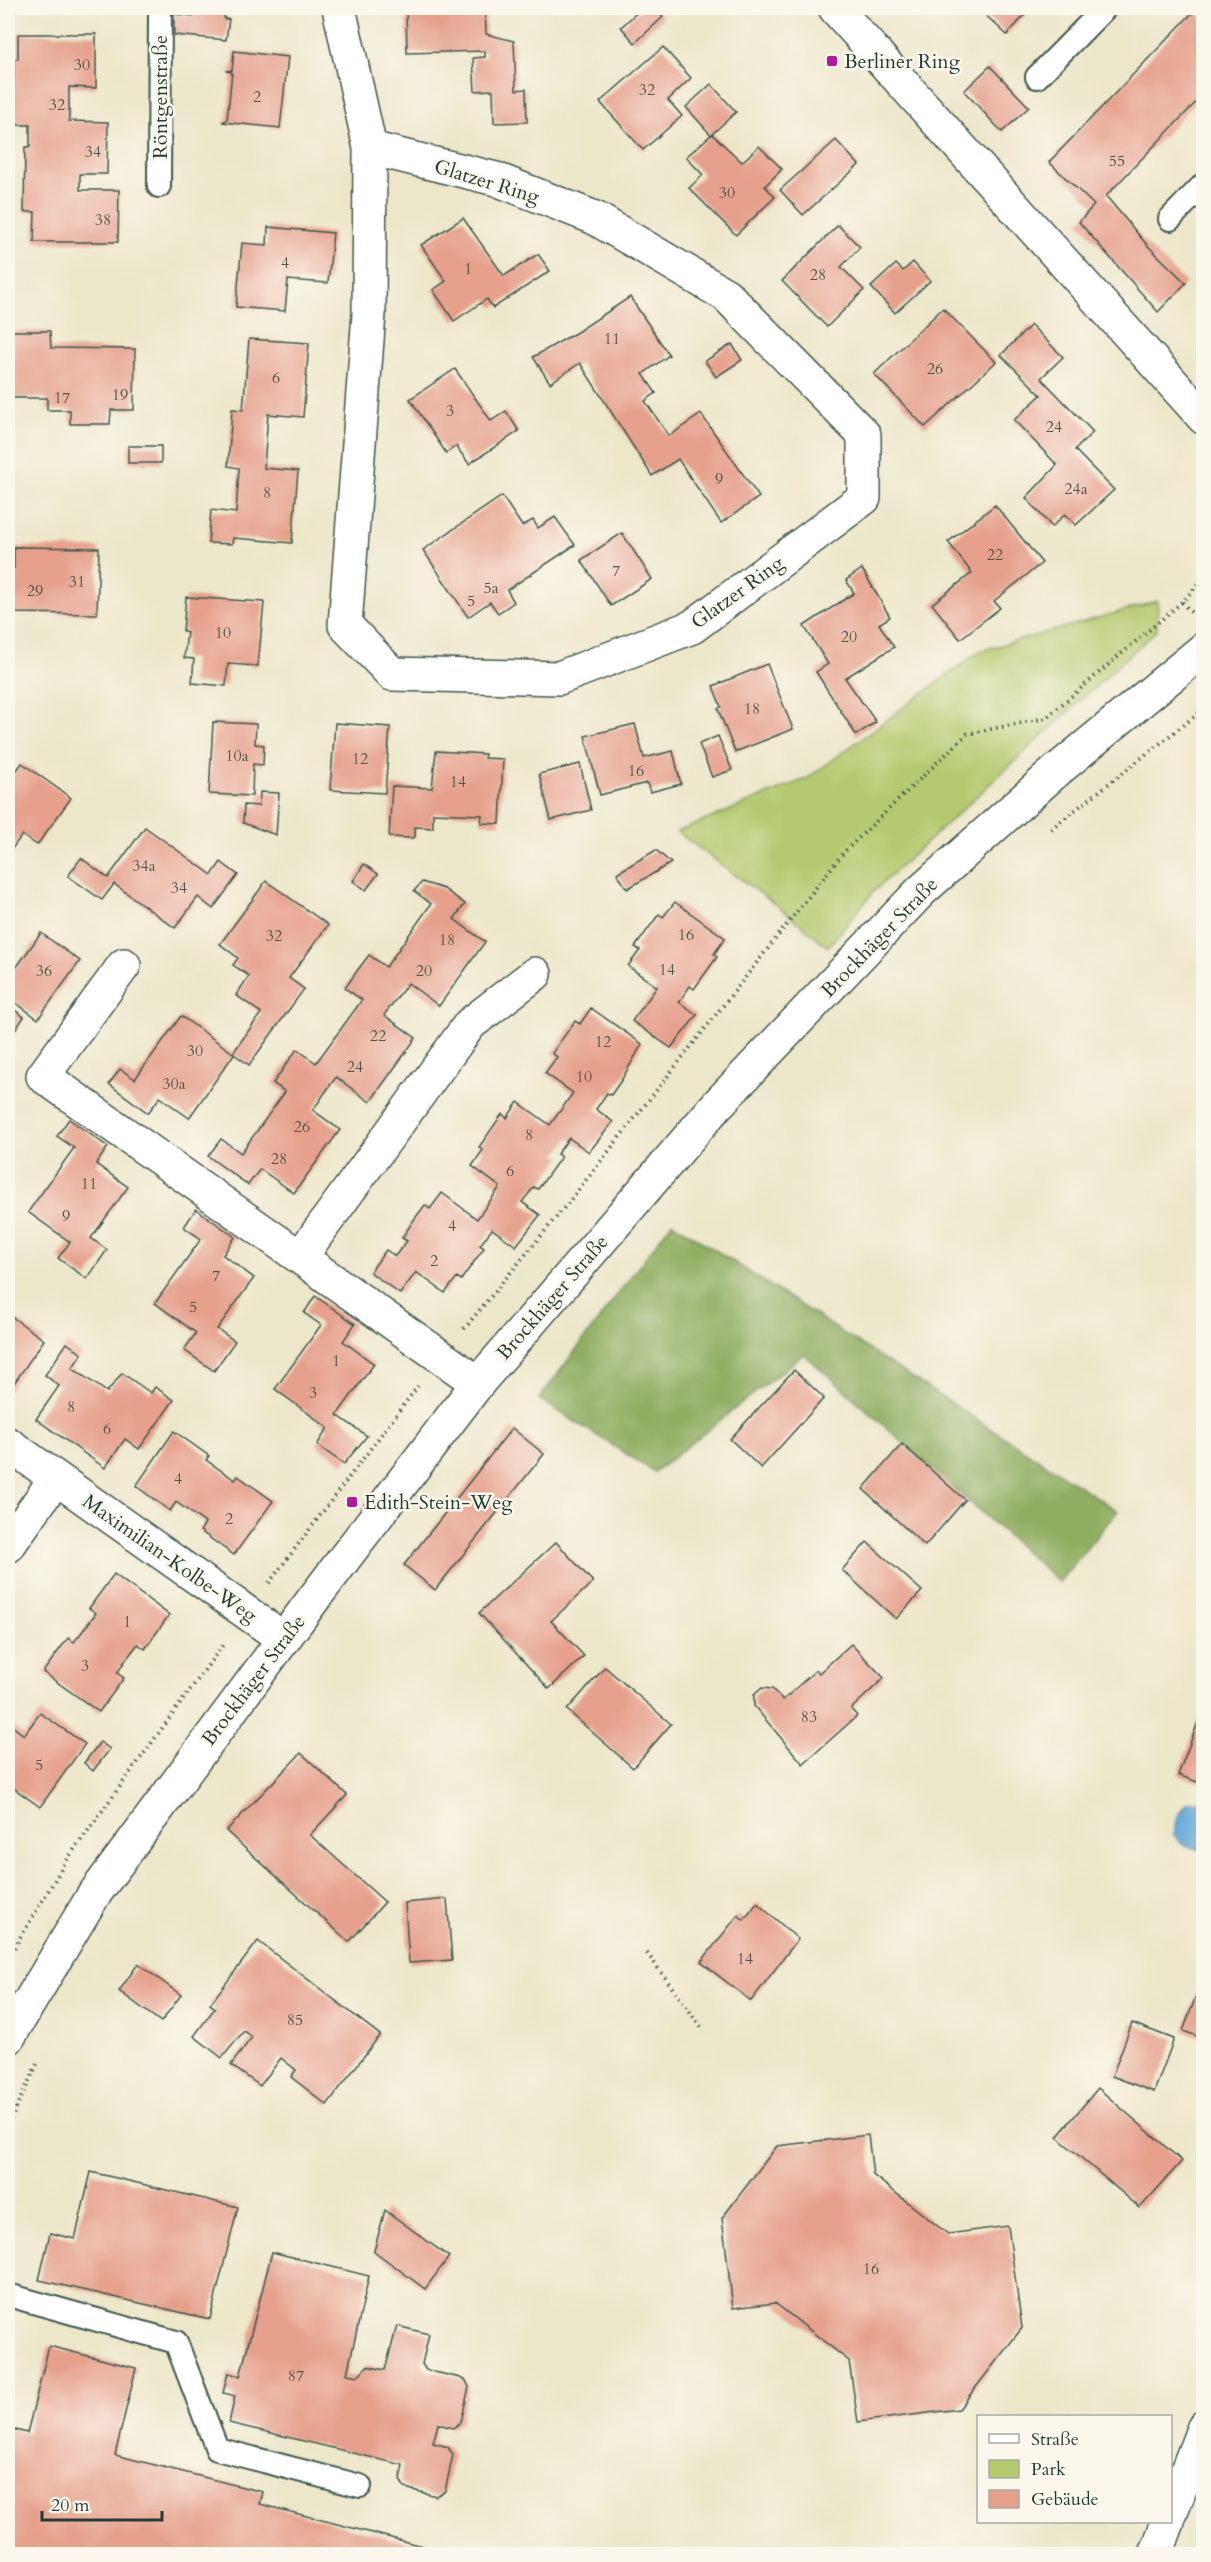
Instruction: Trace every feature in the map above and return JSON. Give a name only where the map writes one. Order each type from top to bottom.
[{"type":"street","name":"Glatzer Ring","points":[[339,8],[370,148],[369,314],[345,625],[392,674],[559,678],[692,627],[864,498],[864,435],[726,295],[595,218],[496,179],[370,148]]},
{"type":"street","points":[[835,8],[1203,418]]},
{"type":"street","name":"Brockhäger Straße","points":[[8,2038],[93,1896],[478,1383],[717,1105],[921,891],[1055,772],[1203,649]]},
{"type":"street","points":[[124,965],[43,1076],[478,1383]]},
{"type":"street","points":[[301,1256],[470,1024],[535,974]]},
{"type":"street","name":"Maximilian-Kolbe-Weg","points":[[8,1444],[284,1639]]},
{"type":"street","points":[[8,1546],[56,1478]]},
{"type":"street","points":[[1172,2510],[1203,2427]]},
{"type":"street","points":[[1156,2554],[1168,2523]]},
{"type":"lane","name":"Röntgenstraße","points":[[159,186],[160,8]]},
{"type":"lane","points":[[1037,77],[1105,8]]},
{"type":"lane","points":[[1170,219],[1203,184]]},
{"type":"lane","points":[[8,2295],[176,2342],[217,2449],[360,2486]]},
{"type":"path","points":[[1045,834],[1203,709]]},
{"type":"path","points":[[646,1953],[701,2027]]},
{"type":"path","points":[[8,2125],[40,2058]]},
{"type":"green space","points":[[1158,601],[1157,630],[875,890],[828,947],[784,911],[677,832],[808,778],[980,651]]},
{"type":"green space","points":[[672,1222],[1118,1511],[1059,1582],[804,1354],[655,1472],[539,1399]]},
{"type":"water","points":[[1204,1801],[1203,1851],[1182,1844],[1174,1835],[1178,1816],[1188,1802]]},
{"type":"building","points":[[195,8],[225,8],[224,19],[229,19],[226,40],[174,35],[174,14],[194,16]]},
{"type":"building","points":[[406,8],[485,8],[486,34],[514,41],[516,90],[526,89],[527,122],[494,123],[493,90],[475,91],[473,58],[485,57],[485,51],[407,53]]},
{"type":"building","points":[[642,8],[655,8],[663,17],[635,43],[621,27]]},
{"type":"building","points":[[978,8],[1031,8],[1007,35]]},
{"type":"building","points":[[1195,10],[1203,18],[1203,95],[1106,196],[1148,246],[1186,283],[1158,312],[1079,222],[1094,205],[1049,162]]},
{"type":"building","points":[[18,34],[96,34],[96,88],[69,87],[69,121],[108,122],[107,174],[80,174],[80,190],[119,190],[118,242],[34,242],[35,212],[24,212],[25,147],[30,147],[30,125],[13,125],[14,59],[18,59]]},
{"type":"building","points":[[663,47],[691,78],[668,100],[682,116],[643,150],[600,102]]},
{"type":"building","points":[[234,51],[288,57],[280,128],[222,122],[227,120],[232,72],[226,71],[232,70]]},
{"type":"building","points":[[990,66],[1029,107],[1002,132],[964,91]]},
{"type":"building","points":[[711,84],[736,112],[711,135],[686,107]]},
{"type":"building","points":[[712,134],[742,162],[759,146],[782,169],[765,186],[775,197],[736,235],[689,188],[703,175],[686,157]]},
{"type":"building","points":[[836,140],[859,165],[803,215],[780,190]]},
{"type":"building","points":[[463,218],[504,276],[538,254],[550,271],[493,308],[487,299],[454,321],[433,290],[446,281],[421,245]]},
{"type":"building","points":[[838,225],[860,247],[841,267],[864,290],[827,327],[782,281]]},
{"type":"building","points":[[268,227],[333,233],[328,283],[288,280],[285,311],[236,307],[242,243],[267,245]]},
{"type":"building","points":[[913,262],[930,281],[895,313],[871,287],[896,264],[903,271]]},
{"type":"building","points":[[1203,275],[1203,289],[1196,282]]},
{"type":"building","points":[[630,297],[669,355],[643,374],[656,393],[645,401],[669,436],[701,414],[759,497],[721,523],[678,459],[652,476],[580,363],[550,383],[533,357],[577,332]]},
{"type":"building","points":[[943,308],[996,362],[925,427],[874,374]]},
{"type":"building","points":[[1031,325],[1063,357],[1041,378],[1093,432],[1075,450],[1114,490],[1076,525],[1065,514],[1052,527],[1026,498],[1057,465],[1014,420],[1041,395],[1001,355]]},
{"type":"building","points":[[8,331],[50,331],[51,348],[135,349],[134,410],[111,410],[110,424],[70,424],[70,410],[47,410],[47,398],[8,398]]},
{"type":"building","points":[[249,339],[309,343],[303,417],[268,414],[264,468],[298,471],[292,543],[233,538],[232,544],[208,543],[211,510],[236,513],[239,468],[228,466],[232,409],[243,410]]},
{"type":"building","points":[[732,344],[742,360],[716,377],[705,361]]},
{"type":"building","points":[[455,369],[491,421],[506,411],[519,431],[469,464],[456,446],[446,453],[410,399]]},
{"type":"building","points":[[128,446],[161,446],[161,463],[128,463]]},
{"type":"building","points":[[502,496],[522,526],[533,520],[538,528],[555,517],[575,545],[507,590],[514,602],[510,605],[498,613],[490,602],[468,617],[423,550]]},
{"type":"building","points":[[995,505],[1042,563],[994,601],[1000,608],[960,639],[932,604],[972,573],[948,542]]},
{"type":"building","points":[[622,533],[652,579],[611,606],[581,560]]},
{"type":"building","points":[[14,547],[99,548],[97,614],[8,613],[8,568],[14,568]]},
{"type":"building","points":[[862,569],[890,617],[879,624],[894,647],[845,678],[876,722],[856,735],[816,672],[828,664],[804,626],[854,593],[846,580]]},
{"type":"building","points":[[186,597],[264,602],[258,666],[228,664],[226,686],[192,683],[194,659],[184,658],[187,632],[183,631]]},
{"type":"building","points":[[767,664],[793,729],[735,752],[718,709],[721,707],[713,686]]},
{"type":"building","points":[[213,722],[256,724],[255,744],[264,745],[263,765],[253,764],[252,796],[209,794]]},
{"type":"building","points":[[335,723],[390,727],[385,793],[330,790]]},
{"type":"building","points":[[635,724],[644,758],[673,751],[681,784],[650,792],[647,783],[600,795],[585,736]]},
{"type":"building","points":[[718,736],[732,770],[712,777],[699,744]]},
{"type":"building","points":[[436,751],[485,754],[484,758],[503,759],[500,824],[481,823],[482,815],[433,813],[433,828],[415,827],[415,837],[411,838],[389,837],[392,786],[432,788]]},
{"type":"building","points":[[22,763],[71,798],[37,845],[22,835],[8,854],[8,780]]},
{"type":"building","points":[[580,764],[591,810],[551,820],[539,774]]},
{"type":"building","points":[[260,792],[279,793],[276,835],[243,823],[244,805],[259,806]]},
{"type":"building","points":[[145,827],[212,875],[221,862],[238,875],[213,909],[198,897],[175,928],[114,884],[102,900],[68,876],[81,858],[108,878]]},
{"type":"building","points":[[656,850],[671,863],[627,889],[617,873]]},
{"type":"building","points":[[364,864],[378,874],[366,890],[353,881]]},
{"type":"building","points":[[266,881],[328,925],[289,978],[304,989],[249,1065],[234,1054],[189,1118],[160,1097],[148,1113],[109,1084],[120,1069],[135,1079],[181,1016],[233,1053],[261,1013],[236,995],[249,976],[233,965],[238,958],[220,944]]},
{"type":"building","points":[[422,882],[444,889],[465,904],[454,919],[485,942],[439,1006],[408,983],[384,1015],[416,1038],[370,1102],[336,1077],[313,1110],[340,1130],[294,1193],[260,1169],[248,1185],[208,1156],[221,1139],[241,1153],[285,1092],[273,1083],[297,1049],[316,1063],[362,1000],[345,988],[357,971],[369,955],[386,967],[431,904],[414,891]]},
{"type":"building","points":[[675,902],[725,938],[714,954],[717,957],[694,989],[690,986],[679,1002],[697,1015],[671,1048],[632,1021],[657,987],[628,966],[640,950],[635,947],[659,914],[663,917]]},
{"type":"building","points":[[41,933],[80,961],[38,1019],[8,997],[8,979]]},
{"type":"building","points":[[8,1005],[24,1017],[8,1041]]},
{"type":"building","points":[[591,1008],[642,1044],[611,1095],[607,1093],[596,1109],[613,1122],[589,1152],[569,1138],[557,1154],[561,1157],[538,1189],[534,1187],[522,1202],[540,1215],[516,1246],[492,1229],[480,1245],[484,1248],[461,1280],[457,1277],[445,1293],[416,1272],[400,1294],[370,1272],[386,1250],[395,1256],[407,1241],[402,1238],[413,1221],[425,1205],[430,1209],[442,1193],[477,1219],[500,1187],[472,1166],[483,1150],[479,1147],[502,1114],[507,1118],[518,1102],[550,1125],[573,1093],[545,1073],[557,1057],[552,1053],[575,1021],[580,1024]]},
{"type":"building","points":[[69,1119],[108,1147],[96,1164],[128,1187],[91,1238],[107,1250],[87,1279],[58,1258],[70,1242],[28,1212],[74,1148],[57,1136]]},
{"type":"building","points":[[196,1209],[235,1237],[223,1255],[254,1278],[217,1329],[235,1341],[214,1371],[184,1350],[196,1333],[155,1303],[201,1239],[184,1227]]},
{"type":"building","points":[[315,1296],[355,1324],[343,1341],[374,1364],[337,1415],[367,1436],[344,1464],[317,1445],[328,1428],[275,1389],[321,1325],[304,1313]]},
{"type":"building","points":[[8,1314],[44,1340],[8,1392]]},
{"type":"building","points":[[67,1343],[82,1354],[72,1368],[107,1392],[122,1373],[151,1393],[155,1387],[174,1400],[139,1449],[125,1439],[105,1468],[36,1419],[59,1386],[45,1375]]},
{"type":"building","points":[[794,1370],[824,1398],[761,1468],[730,1439]]},
{"type":"building","points":[[512,1428],[544,1454],[435,1590],[404,1565]]},
{"type":"building","points":[[174,1431],[209,1456],[206,1460],[235,1480],[238,1476],[273,1501],[234,1555],[200,1531],[205,1523],[176,1502],[170,1511],[136,1486]]},
{"type":"building","points":[[902,1444],[965,1500],[925,1546],[863,1489]]},
{"type":"building","points":[[556,1542],[593,1582],[551,1621],[584,1656],[549,1689],[479,1613]]},
{"type":"building","points":[[867,1542],[922,1591],[896,1619],[842,1570]]},
{"type":"building","points":[[114,1574],[169,1615],[145,1649],[138,1644],[127,1658],[117,1673],[124,1678],[99,1712],[43,1672],[68,1638],[74,1642],[96,1613],[89,1608]]},
{"type":"building","points":[[851,1644],[884,1678],[851,1709],[857,1716],[803,1764],[754,1706],[754,1695],[762,1688],[772,1689],[783,1700],[816,1670],[819,1673]]},
{"type":"building","points":[[605,1667],[671,1724],[633,1768],[567,1710]]},
{"type":"building","points":[[1203,1709],[1203,1784],[1178,1775]]},
{"type":"building","points":[[40,1713],[85,1744],[40,1807],[8,1784],[8,1723],[24,1735]]},
{"type":"building","points":[[100,1742],[110,1749],[93,1771],[84,1763]]},
{"type":"building","points":[[301,1753],[347,1795],[310,1835],[385,1902],[349,1942],[226,1831]]},
{"type":"building","points":[[447,1899],[452,1960],[409,1963],[405,1903]]},
{"type":"building","points":[[757,1903],[798,1939],[751,2001],[701,1962],[738,1915],[744,1920]]},
{"type":"building","points":[[258,1941],[380,2035],[327,2105],[291,2077],[296,2070],[281,2058],[260,2086],[231,2065],[252,2037],[244,2031],[222,2058],[194,2036],[215,2008],[210,2004]]},
{"type":"building","points":[[138,1964],[181,1995],[161,2022],[119,1991]]},
{"type":"building","points":[[1203,1977],[1203,2038],[1183,2031]]},
{"type":"building","points":[[1132,2023],[1174,2039],[1154,2092],[1112,2076]]},
{"type":"building","points":[[1098,2088],[1182,2161],[1140,2208],[1057,2137]]},
{"type":"building","points":[[868,2135],[873,2175],[948,2234],[1008,2226],[1022,2328],[959,2409],[858,2422],[849,2361],[775,2303],[733,2308],[722,2218],[777,2146]]},
{"type":"building","points":[[91,2172],[238,2207],[210,2319],[39,2280],[50,2233],[75,2239]]},
{"type":"building","points":[[385,2210],[449,2257],[425,2289],[374,2251]]},
{"type":"building","points":[[272,2252],[369,2276],[347,2374],[358,2376],[367,2366],[385,2370],[397,2326],[429,2334],[422,2364],[426,2370],[465,2379],[469,2387],[461,2422],[453,2428],[438,2424],[433,2443],[448,2447],[453,2455],[445,2491],[436,2496],[405,2488],[400,2480],[403,2465],[229,2423],[235,2396],[223,2393],[228,2373],[240,2376]]},
{"type":"building","points":[[49,2346],[136,2368],[115,2455],[263,2492],[260,2504],[453,2554],[8,2554],[8,2428],[27,2433]]},
{"type":"place","name":"Berliner Ring","points":[[832,61]]},
{"type":"place","name":"Edith-Stein-Weg","points":[[352,1502]]}]
